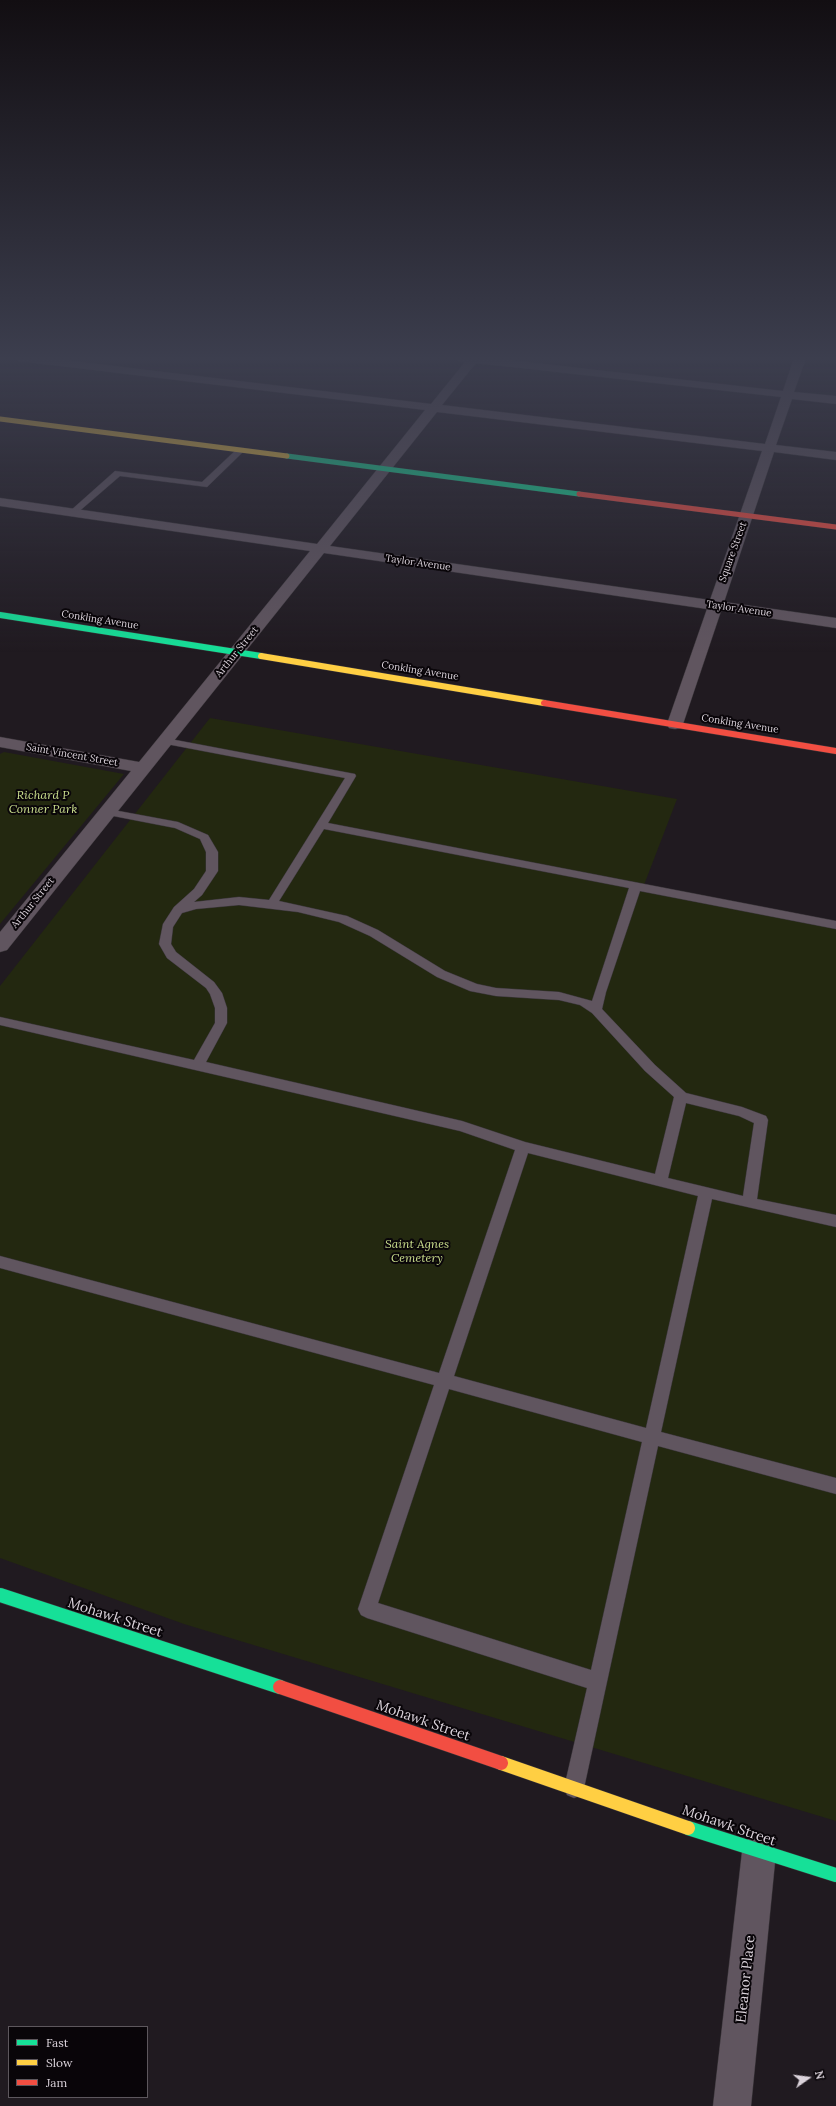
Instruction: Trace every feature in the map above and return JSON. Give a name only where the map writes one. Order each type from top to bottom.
[{"type":"street","points":[[291,456],[836,527]]},
{"type":"street","name":"Arthur Street","points":[[0,944],[144,768],[394,456]]},
{"type":"street","name":"Square Street","points":[[675,724],[714,605],[767,456]]},
{"type":"street","name":"Taylor Avenue","points":[[0,502],[836,623]]},
{"type":"street","name":"Conkling Avenue","points":[[0,615],[237,652],[836,751]]},
{"type":"street","name":"Saint Vincent Street","points":[[0,742],[144,768]]},
{"type":"street","name":"Mohawk Street","points":[[0,1595],[250,1677],[759,1852],[836,1875]]},
{"type":"street","name":"Eleanor Place","points":[[732,2106],[759,1852]]},
{"type":"lane","points":[[73,512],[118,473],[204,485],[234,456]]},
{"type":"lane","points":[[165,741],[351,776],[272,904]]},
{"type":"lane","points":[[108,812],[178,826],[204,836],[212,852],[212,871],[198,892],[178,910],[167,927],[165,944],[171,955],[210,985],[216,993],[222,1008],[221,1023],[198,1066]]},
{"type":"lane","points":[[321,825],[836,925]]},
{"type":"lane","points":[[596,1010],[600,992],[636,886]]},
{"type":"lane","points":[[178,910],[216,902],[239,901],[298,908],[343,919],[374,933],[441,974],[474,988],[496,992],[558,996],[584,1002],[596,1010],[650,1068],[681,1096],[709,1105],[742,1112],[761,1120],[749,1203]]},
{"type":"lane","points":[[0,1021],[462,1126],[523,1147],[749,1203],[836,1221]]},
{"type":"lane","points":[[660,1181],[681,1096]]},
{"type":"lane","points":[[523,1147],[367,1608],[598,1682]]},
{"type":"lane","points":[[574,1788],[653,1437],[706,1192]]},
{"type":"lane","points":[[0,1262],[836,1486]]},
{"type":"green space","name":"Saint Agnes Cemetery","points":[[210,718],[677,799],[644,885],[836,924],[836,1821],[184,1624],[0,1558],[0,986]]},
{"type":"green space","name":"Richard P Conner Park","points":[[4,752],[124,774],[0,924],[0,754]]},
{"type":"traffic: fast","points":[[289,456],[579,494]]},
{"type":"traffic: fast","points":[[0,615],[261,656]]},
{"type":"traffic: fast","points":[[0,1595],[280,1687]]},
{"type":"traffic: fast","points":[[688,1828],[759,1852],[836,1875]]},
{"type":"traffic: slow","points":[[261,656],[544,703]]},
{"type":"traffic: slow","points":[[501,1763],[688,1828]]},
{"type":"traffic: jam","points":[[579,494],[836,527]]},
{"type":"traffic: jam","points":[[544,703],[836,751]]},
{"type":"traffic: jam","points":[[280,1687],[501,1763]]}]
